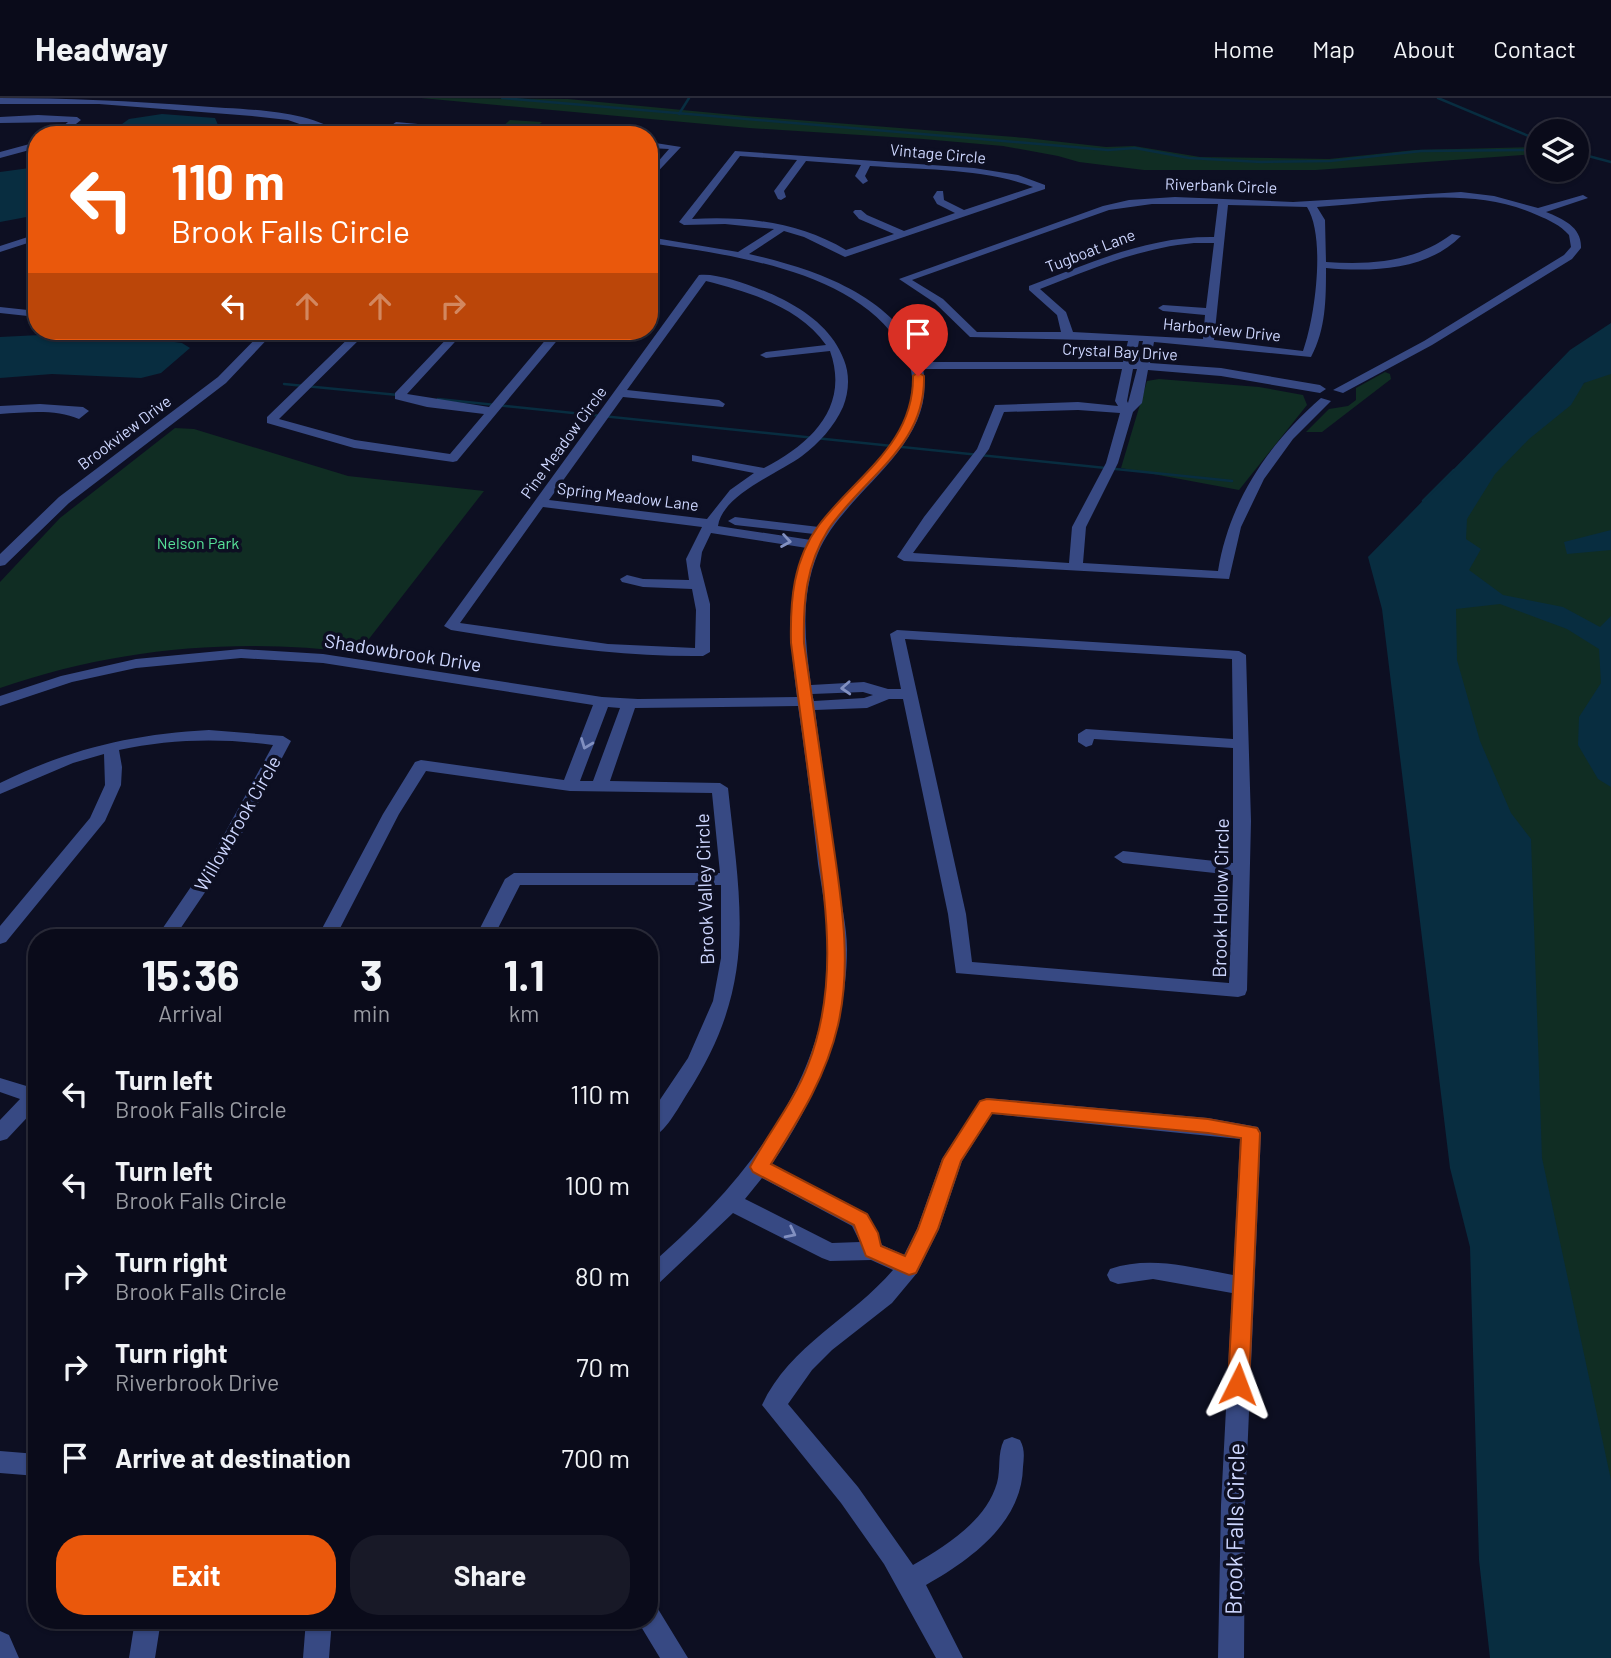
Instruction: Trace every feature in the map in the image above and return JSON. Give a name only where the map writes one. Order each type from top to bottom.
[{"type":"street","points":[[0,101],[83,99],[268,115],[317,126]]},
{"type":"street","points":[[0,120],[77,120],[68,126]]},
{"type":"street","points":[[396,125],[407,126]]},
{"type":"street","points":[[658,146],[676,147],[658,168]]},
{"type":"street","points":[[0,155],[28,147]]},
{"type":"street","name":"Vintage Circle","points":[[738,153],[803,158],[989,172],[1042,187],[845,254],[826,242],[782,228],[734,222],[684,222],[738,153]]},
{"type":"street","points":[[781,197],[779,191],[803,158]]},
{"type":"street","points":[[863,181],[860,176],[867,163]]},
{"type":"street","points":[[940,193],[940,202],[964,214]]},
{"type":"street","name":"Riverbank Circle","points":[[1134,337],[974,335],[946,306],[904,279],[1115,205],[1153,201],[1310,204],[1451,196],[1494,200],[1538,211],[1559,221],[1573,232],[1577,243],[1573,253],[1428,343],[1339,390],[1347,397],[1344,400],[1320,395]]},
{"type":"street","points":[[1538,211],[1583,198]]},
{"type":"street","points":[[1208,342],[1223,203]]},
{"type":"street","points":[[1310,204],[1320,220],[1321,265],[1360,267],[1402,263],[1422,256],[1456,236]]},
{"type":"street","points":[[858,212],[863,217],[903,234]]},
{"type":"street","points":[[741,255],[782,228]]},
{"type":"street","name":"Tugboat Lane","points":[[1068,335],[1062,314],[1033,288],[1150,244],[1186,239],[1219,240]]},
{"type":"street","points":[[0,249],[28,240]]},
{"type":"street","points":[[658,241],[741,255],[808,275],[855,297],[896,330],[912,353],[918,371],[916,409],[904,435],[836,511],[818,538],[804,568],[797,603],[798,643],[835,920],[837,981],[830,1025],[801,1101],[760,1167],[731,1202],[681,1253],[658,1272]]},
{"type":"street","name":"Harborview Drive","points":[[1134,337],[1208,342],[1307,355],[1320,313],[1321,265]]},
{"type":"street","name":"Pine Meadow Circle","points":[[704,277],[780,303],[809,321],[834,347],[844,374],[838,408],[810,443],[739,489],[713,523],[693,562],[703,605],[702,652],[605,650],[451,626],[704,277]]},
{"type":"street","points":[[1163,308],[1211,312]]},
{"type":"street","points":[[0,310],[28,313]]},
{"type":"street","points":[[1127,410],[1121,401],[1134,337]]},
{"type":"street","points":[[1076,567],[1079,527],[1112,463],[1127,410],[1136,403],[1149,338]]},
{"type":"street","name":"Brookview Drive","points":[[0,562],[64,500],[222,380],[260,340]]},
{"type":"street","points":[[353,340],[271,420],[364,446],[453,458],[552,340]]},
{"type":"street","points":[[452,340],[399,396],[427,403],[493,411]]},
{"type":"street","points":[[766,355],[834,347]]},
{"type":"street","name":"Crystal Bay Drive","points":[[918,371],[1127,368],[1237,379],[1295,388],[1320,395]]},
{"type":"street","points":[[620,393],[719,404]]},
{"type":"street","points":[[1127,410],[1078,406],[999,408],[985,447],[923,524],[904,557],[1224,576],[1234,526],[1252,488],[1320,395]]},
{"type":"street","points":[[0,410],[40,408],[83,411],[79,415]]},
{"type":"street","points":[[696,458],[766,472]]},
{"type":"street","name":"Spring Meadow Lane","points":[[540,503],[713,523]]},
{"type":"street","points":[[713,523],[818,538]]},
{"type":"street","points":[[627,579],[643,583],[697,585]]},
{"type":"street","name":"Brook Hollow Circle","points":[[897,634],[1239,655],[1241,744],[1242,870],[1238,990],[963,968],[957,914],[897,634]]},
{"type":"street","name":"Shadowbrook Drive","points":[[0,701],[110,669],[175,658],[243,654],[306,656],[602,702],[629,704],[805,699]]},
{"type":"street","points":[[805,699],[867,703],[887,694],[909,694]]},
{"type":"street","points":[[570,786],[602,702]]},
{"type":"street","points":[[600,788],[629,704]]},
{"type":"street","name":"Willowbrook Circle","points":[[0,789],[65,760],[110,746],[192,734],[248,735],[283,741],[228,845],[171,929]]},
{"type":"street","points":[[1086,742],[1086,734],[1241,744]]},
{"type":"street","points":[[0,939],[97,821],[107,804],[116,776],[110,746]]},
{"type":"street","name":"Brook Valley Circle","points":[[331,929],[391,814],[421,765],[570,786],[720,788],[730,949],[720,1008],[694,1068],[658,1118]]},
{"type":"street","points":[[1123,858],[1242,870]]},
{"type":"street","points":[[489,929],[514,880],[727,879]]},
{"type":"street","points":[[0,1085],[28,1093]]},
{"type":"street","points":[[0,1133],[28,1103]]},
{"type":"street","name":"Brook Falls Circle","points":[[950,1658],[911,1580],[848,1491],[774,1405],[804,1363],[824,1343],[884,1296],[909,1267],[928,1229],[952,1159],[987,1106],[1208,1126],[1251,1133],[1233,1505],[1231,1658]]},
{"type":"street","points":[[760,1167],[860,1220],[868,1233],[873,1251]]},
{"type":"street","points":[[731,1202],[830,1252],[873,1251],[909,1267]]},
{"type":"street","points":[[1118,1275],[1153,1270],[1244,1286]]},
{"type":"street","points":[[911,1580],[944,1561],[970,1541],[993,1515],[1004,1499],[1010,1479],[1012,1448]]},
{"type":"street","points":[[0,1462],[28,1464]]},
{"type":"street","points":[[142,1658],[147,1629]]},
{"type":"street","points":[[316,1658],[318,1629]]},
{"type":"street","points":[[656,1629],[675,1658]]},
{"type":"street","points":[[0,1644],[6,1658]]},
{"type":"green space","points":[[421,98],[568,99],[1106,147],[1134,146],[1200,157],[1329,159],[1415,150],[1526,147],[1526,155],[1316,170],[1144,170],[1079,162],[1003,146],[749,128]]},
{"type":"green space","points":[[510,120],[542,122],[538,126],[503,126]]},
{"type":"green space","points":[[1611,365],[1611,1658],[1434,618],[1450,516],[1559,400]]},
{"type":"green space","points":[[1385,372],[1390,374],[1391,379],[1322,432],[1306,432],[1329,409],[1348,406],[1356,400],[1356,388]]},
{"type":"green space","points":[[1159,379],[1259,387],[1303,395],[1307,405],[1239,490],[1121,468],[1147,381]]},
{"type":"green space","name":"Nelson Park","points":[[175,428],[194,429],[348,476],[484,491],[358,653],[268,646],[177,650],[88,663],[0,688],[0,582],[60,518]]},
{"type":"water","points":[[162,114],[215,118],[218,125],[119,126],[129,119]]},
{"type":"water","points":[[28,168],[28,217],[0,222],[0,172]]},
{"type":"water","points":[[1611,323],[1611,374],[1584,383],[1571,405],[1529,439],[1495,474],[1467,519],[1466,539],[1481,549],[1469,570],[1503,595],[1563,607],[1600,627],[1611,616],[1611,787],[1598,779],[1578,745],[1579,717],[1601,683],[1599,649],[1567,629],[1500,604],[1456,609],[1457,660],[1480,741],[1511,813],[1531,839],[1542,1158],[1611,1480],[1611,1658],[1490,1658],[1479,1560],[1470,1247],[1450,1168],[1382,609],[1368,557],[1570,350]]},
{"type":"water","points":[[28,336],[28,340],[160,340],[182,343],[190,348],[161,373],[141,378],[52,374],[0,378],[0,337]]},
{"type":"water","points":[[1611,530],[1611,550],[1567,554],[1564,542]]},
{"type":"waterway","points":[[502,98],[679,113]]},
{"type":"waterway","points":[[679,113],[689,98]]},
{"type":"waterway","points":[[1438,98],[1526,135]]},
{"type":"waterway","points":[[679,113],[1108,150],[1135,148],[1189,158],[1261,162],[1330,161],[1421,151],[1526,150]]},
{"type":"waterway","points":[[1589,156],[1611,162]]},
{"type":"waterway","points":[[284,384],[398,395]]},
{"type":"waterway","points":[[438,399],[1232,481]]},
{"type":"waterway","points":[[1423,501],[1454,470]]},
{"type":"route","points":[[918,376],[919,397],[904,435],[836,511],[807,559],[801,578],[797,603],[798,643],[835,920],[837,981],[830,1025],[817,1064],[801,1101],[760,1167],[860,1220],[868,1233],[873,1251],[909,1267],[928,1229],[952,1159],[964,1137],[987,1106],[1208,1126],[1251,1133],[1238,1384]]}]
